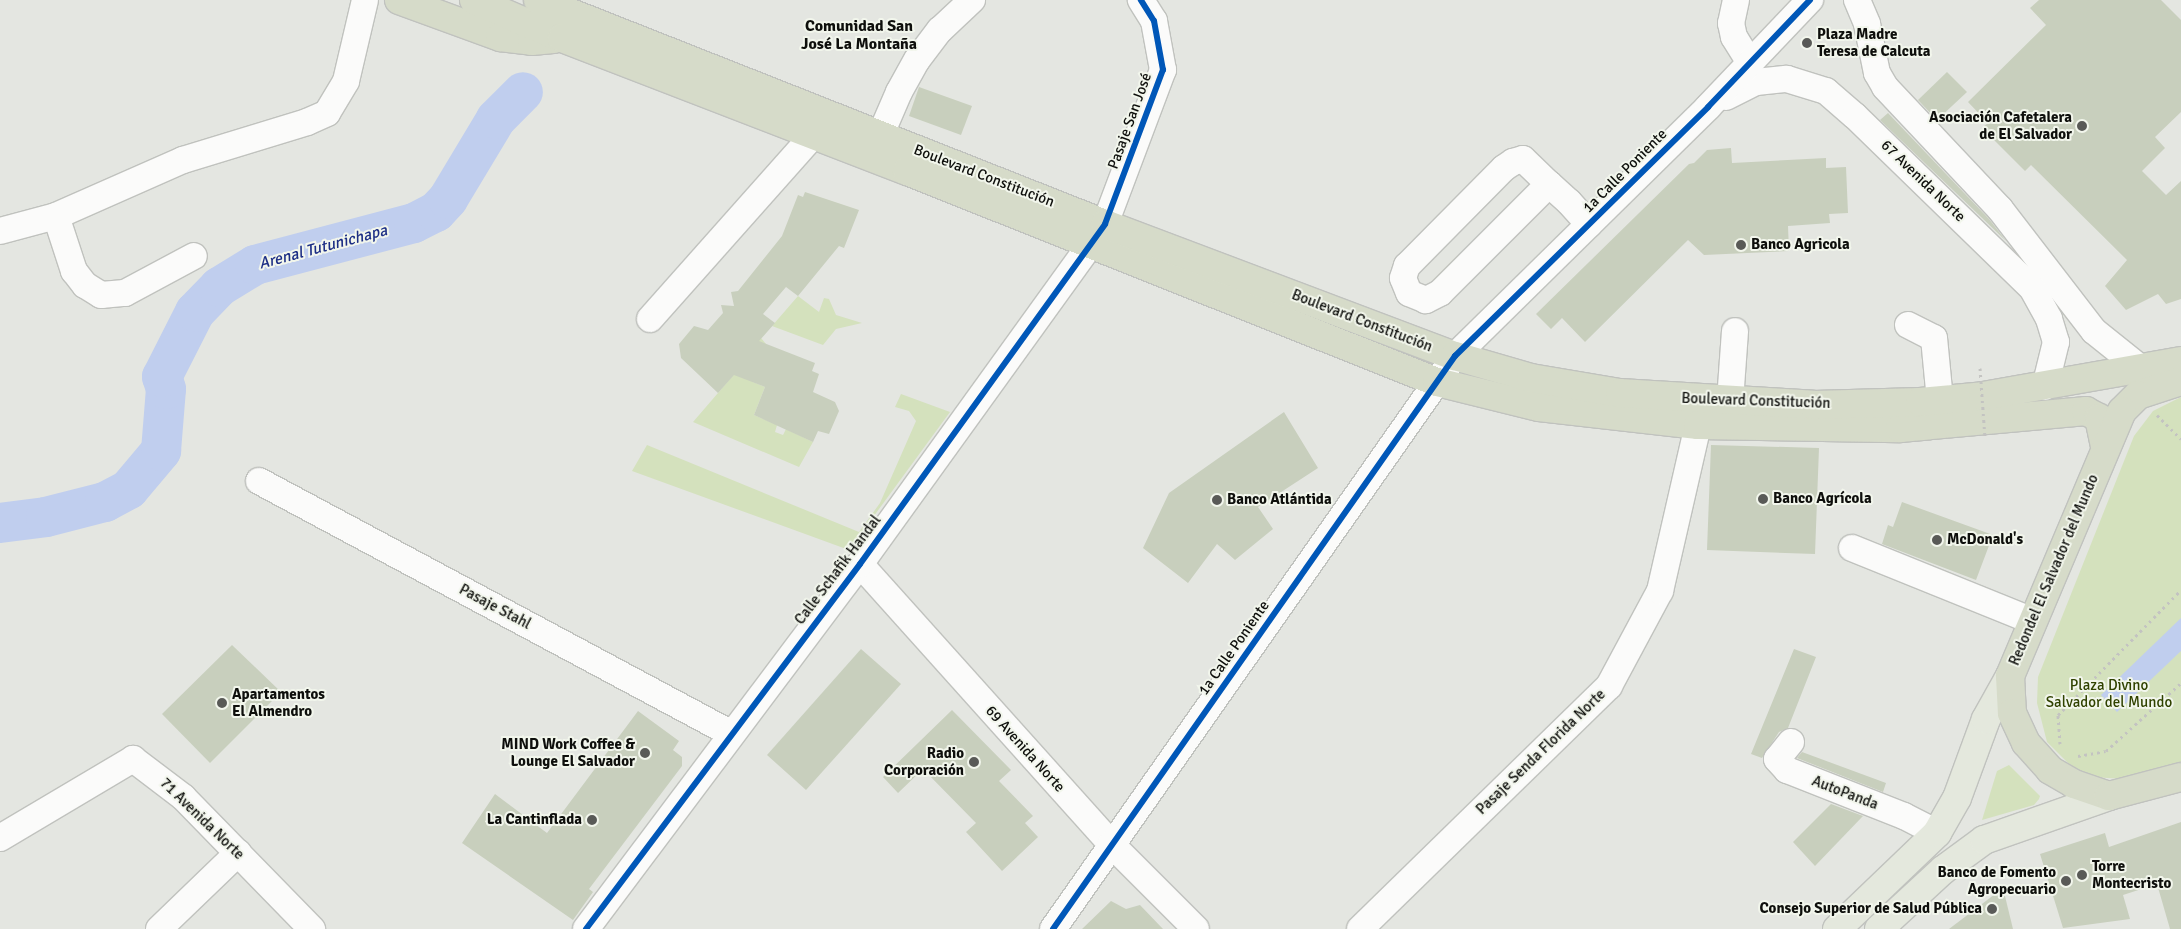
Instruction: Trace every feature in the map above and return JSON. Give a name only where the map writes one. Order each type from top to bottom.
[{"type":"highway","name":"Boulevard Constitución","points":[[399,0],[500,37],[532,41],[562,38]]},
{"type":"highway","name":"Boulevard Constitución","points":[[474,0],[562,38],[814,134],[1455,356],[1531,378],[1620,393],[1814,405],[1940,400],[2045,387],[2139,367],[2181,361]]},
{"type":"highway","name":"Boulevard Constitución","points":[[538,0],[880,136],[1437,382],[1540,407],[1698,425],[1900,428],[2086,411],[2099,418],[2105,447]]},
{"type":"highway","name":"Boulevard Constitución","points":[[562,0],[586,18]]},
{"type":"highway","name":"Redondel El Salvador del Mundo","points":[[2109,796],[2074,784],[2050,770],[2026,743],[2012,713],[2010,676],[2105,447],[2122,411],[2138,395],[2181,381]]},
{"type":"highway","points":[[2109,796],[2181,777]]},
{"type":"main road","points":[[1837,929],[1937,833],[1957,798],[1986,719],[2010,676]]},
{"type":"main road","points":[[1878,929],[1943,870],[1984,840],[2109,796]]},
{"type":"street","points":[[0,231],[56,216],[183,160],[306,122],[327,113],[346,81],[365,0]]},
{"type":"street","points":[[880,136],[898,92],[917,60],[940,30],[972,0]]},
{"type":"street","name":"Pasaje San José","points":[[1098,233],[1163,70],[1163,56],[1154,21],[1141,0]]},
{"type":"street","points":[[1736,0],[1731,23],[1734,37],[1750,63]]},
{"type":"street","name":"1a Calle Poniente","points":[[1053,929],[1455,356],[1708,107],[1810,0]]},
{"type":"street","points":[[1857,0],[1867,24],[1877,73],[1885,87],[2000,209],[2094,331],[2139,367]]},
{"type":"street","name":"67 Avenida Norte","points":[[1708,107],[1756,82],[1787,79],[1826,91],[2032,288],[2050,319],[2056,342],[2045,387]]},
{"type":"street","points":[[650,320],[814,134]]},
{"type":"street","points":[[1549,184],[1440,293],[1426,300],[1409,293],[1403,278],[1407,266],[1504,168],[1523,159],[1549,184],[1589,224]]},
{"type":"street","points":[[56,216],[74,271],[85,285],[101,295],[125,293],[194,256]]},
{"type":"street","name":"Calle Schafik Handal","points":[[586,929],[730,733],[860,564],[1098,233]]},
{"type":"street","points":[[1908,325],[1934,338],[1940,400]]},
{"type":"street","points":[[1730,401],[1735,331]]},
{"type":"street","name":"Pasaje Senda Florida Norte","points":[[1360,929],[1609,686],[1660,591],[1698,425]]},
{"type":"street","name":"Pasaje Stahl","points":[[259,481],[730,733]]},
{"type":"street","points":[[1852,548],[2032,621]]},
{"type":"street","name":"69 Avenida Norte","points":[[860,564],[1111,844],[1196,929]]},
{"type":"street","name":"AutoPanda","points":[[1791,742],[1778,754],[1778,764],[1783,768],[1904,816],[1937,833]]},
{"type":"street","name":"71 Avenida Norte","points":[[0,838],[133,759],[183,797],[312,929]]},
{"type":"street","points":[[159,929],[238,853]]},
{"type":"path","points":[[1980,368],[1985,438]]},
{"type":"path","points":[[2153,412],[2181,439]]},
{"type":"path","points":[[2060,750],[2058,715],[2181,590]]},
{"type":"path","points":[[2069,757],[2106,751],[2181,683]]},
{"type":"green space","points":[[798,296],[819,312],[824,298],[829,299],[836,315],[862,323],[836,329],[823,345],[772,326]]},
{"type":"green space","points":[[761,338],[766,344],[753,382],[765,387],[754,415],[777,425],[775,432],[783,435],[786,429],[813,442],[799,467],[693,422],[749,357],[737,347]]},
{"type":"green space","points":[[901,394],[950,412],[849,550],[632,471],[647,445],[859,532],[880,503],[916,421],[909,411],[895,407]]},
{"type":"green space","name":"Plaza Divino Salvador del Mundo","points":[[2181,397],[2181,764],[2124,779],[2092,777],[2073,768],[2047,742],[2037,703],[2038,677],[2134,436],[2153,411]]},
{"type":"green space","points":[[2009,765],[2040,796],[2039,799],[2034,805],[1982,820],[1997,771]]},
{"type":"water","points":[[2181,618],[2181,651],[2117,712],[2101,695]]},
{"type":"building","points":[[2039,0],[2161,0],[2181,20],[2181,112],[2155,137],[2165,148],[2142,171],[2166,195],[2181,181],[2181,299],[2166,304],[2158,294],[2126,310],[2105,286],[2127,260],[2031,165],[2025,171],[1982,128],[1988,123],[1968,102],[2046,25],[2030,8]]},
{"type":"building","points":[[1947,72],[1967,92],[1937,120],[1918,100]]},
{"type":"building","points":[[919,87],[972,106],[961,135],[909,116]]},
{"type":"building","points":[[1888,113],[1989,219],[2006,241],[1880,120]]},
{"type":"building","name":"Banco Agricola","points":[[1731,148],[1732,163],[1826,158],[1826,168],[1846,167],[1848,213],[1829,214],[1830,223],[1788,226],[1789,251],[1704,255],[1688,240],[1585,342],[1562,318],[1551,329],[1536,314],[1689,164],[1694,163],[1707,150]]},
{"type":"building","points":[[805,192],[859,210],[844,248],[839,246],[798,296],[786,287],[763,314],[775,323],[759,341],[815,363],[812,371],[819,374],[813,392],[835,402],[839,411],[829,434],[818,431],[813,442],[754,415],[765,387],[734,375],[718,393],[681,358],[679,344],[694,326],[708,330],[723,313],[721,305],[734,306],[731,292],[738,291],[782,236],[798,195],[803,197]]},
{"type":"building","name":"Banco Atlántida","points":[[1284,412],[1318,468],[1258,507],[1273,529],[1235,560],[1217,544],[1188,583],[1143,548],[1169,493]]},
{"type":"building","name":"Banco Agrícola","points":[[1711,445],[1819,448],[1815,554],[1707,550]]},
{"type":"building","name":"McDonald's","points":[[1902,502],[1993,535],[1976,580],[1882,544],[1888,525],[1893,527]]},
{"type":"building","name":"Apartamentos El Almendro","points":[[232,645],[281,692],[210,763],[162,714]]},
{"type":"building","points":[[861,649],[901,684],[806,790],[767,755]]},
{"type":"building","points":[[1794,649],[1816,657],[1788,728],[1779,732],[1762,758],[1751,754]]},
{"type":"building","points":[[952,710],[1011,770],[999,781],[1033,816],[1025,823],[1038,837],[1002,871],[966,832],[976,823],[923,769],[898,793],[883,777]]},
{"type":"building","points":[[638,711],[679,741],[673,750],[682,757],[682,766],[589,889],[593,892],[573,920],[462,843],[495,794],[547,833]]},
{"type":"building","points":[[1802,752],[1886,783],[1883,792],[1797,758]]},
{"type":"building","points":[[1831,804],[1863,816],[1815,866],[1793,842]]},
{"type":"building","points":[[2181,822],[2181,929],[2170,929],[2157,884],[2123,895],[2130,919],[2063,928],[2040,854],[2105,833],[2109,847]]},
{"type":"building","name":"Consejo Superior de Salud Pública","points":[[2003,888],[2013,929],[1949,929]]},
{"type":"building","points":[[1111,901],[1126,909],[1140,905],[1163,929],[1082,929]]},
{"type":"waterway","name":"Arenal Tutunichapa","points":[[0,523],[46,517],[105,502],[129,489],[161,451],[166,389],[162,377],[195,312],[219,287],[255,265],[414,223],[436,212],[448,199],[496,119],[523,92]]},
{"type":"cycle path","points":[[586,929],[860,564],[1105,224],[1163,70],[1154,21],[1141,0]]},
{"type":"cycle path","points":[[1053,929],[1455,356],[1708,107],[1810,0]]},
{"type":"place","name":"Plaza Madre Teresa de Calcuta","points":[[1807,43]]},
{"type":"place","name":"Asociación Cafetalera de El Salvador","points":[[2082,126]]},
{"type":"place","name":"Banco Agricola","points":[[1741,245]]},
{"type":"place","name":"Banco Agrícola","points":[[1763,499]]},
{"type":"place","name":"Banco Atlántida","points":[[1217,500]]},
{"type":"place","name":"McDonald's","points":[[1937,540]]},
{"type":"place","name":"Apartamentos El Almendro","points":[[222,703]]},
{"type":"place","name":"MIND Work Coffee & Lounge El Salvador","points":[[645,753]]},
{"type":"place","name":"Radio Corporación","points":[[974,762]]},
{"type":"place","name":"La Cantinflada","points":[[592,820]]},
{"type":"place","name":"Torre Montecristo","points":[[2082,875]]},
{"type":"place","name":"Banco de Fomento Agropecuario","points":[[2066,881]]},
{"type":"place","name":"Consejo Superior de Salud Pública","points":[[1992,909]]},
{"type":"district","name":"Comunidad San José La Montaña","points":[[859,35]]}]
